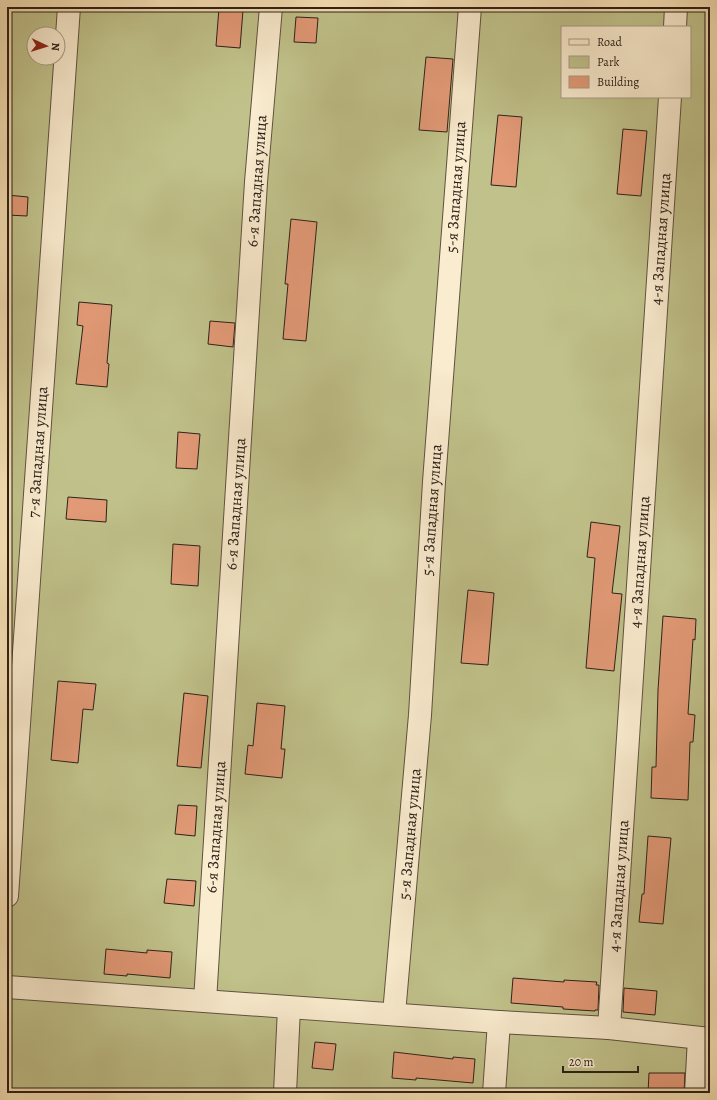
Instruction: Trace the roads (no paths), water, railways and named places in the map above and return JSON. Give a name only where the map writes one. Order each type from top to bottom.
[{"type":"street","name":"7-я Западная улица","points":[[7,896],[69,7]]},
{"type":"street","name":"6-я Западная улица","points":[[205,1001],[256,182],[271,7]]},
{"type":"street","name":"5-я Западная улица","points":[[394,1014],[420,715],[434,482],[470,7]]},
{"type":"street","points":[[675,26],[676,7]]},
{"type":"street","name":"4-я Западная улица","points":[[609,1028],[670,98]]},
{"type":"street","points":[[7,987],[289,1008],[609,1028],[705,1038],[696,1093]]},
{"type":"street","points":[[285,1093],[289,1008]]},
{"type":"street","points":[[494,1093],[499,1022]]}]
